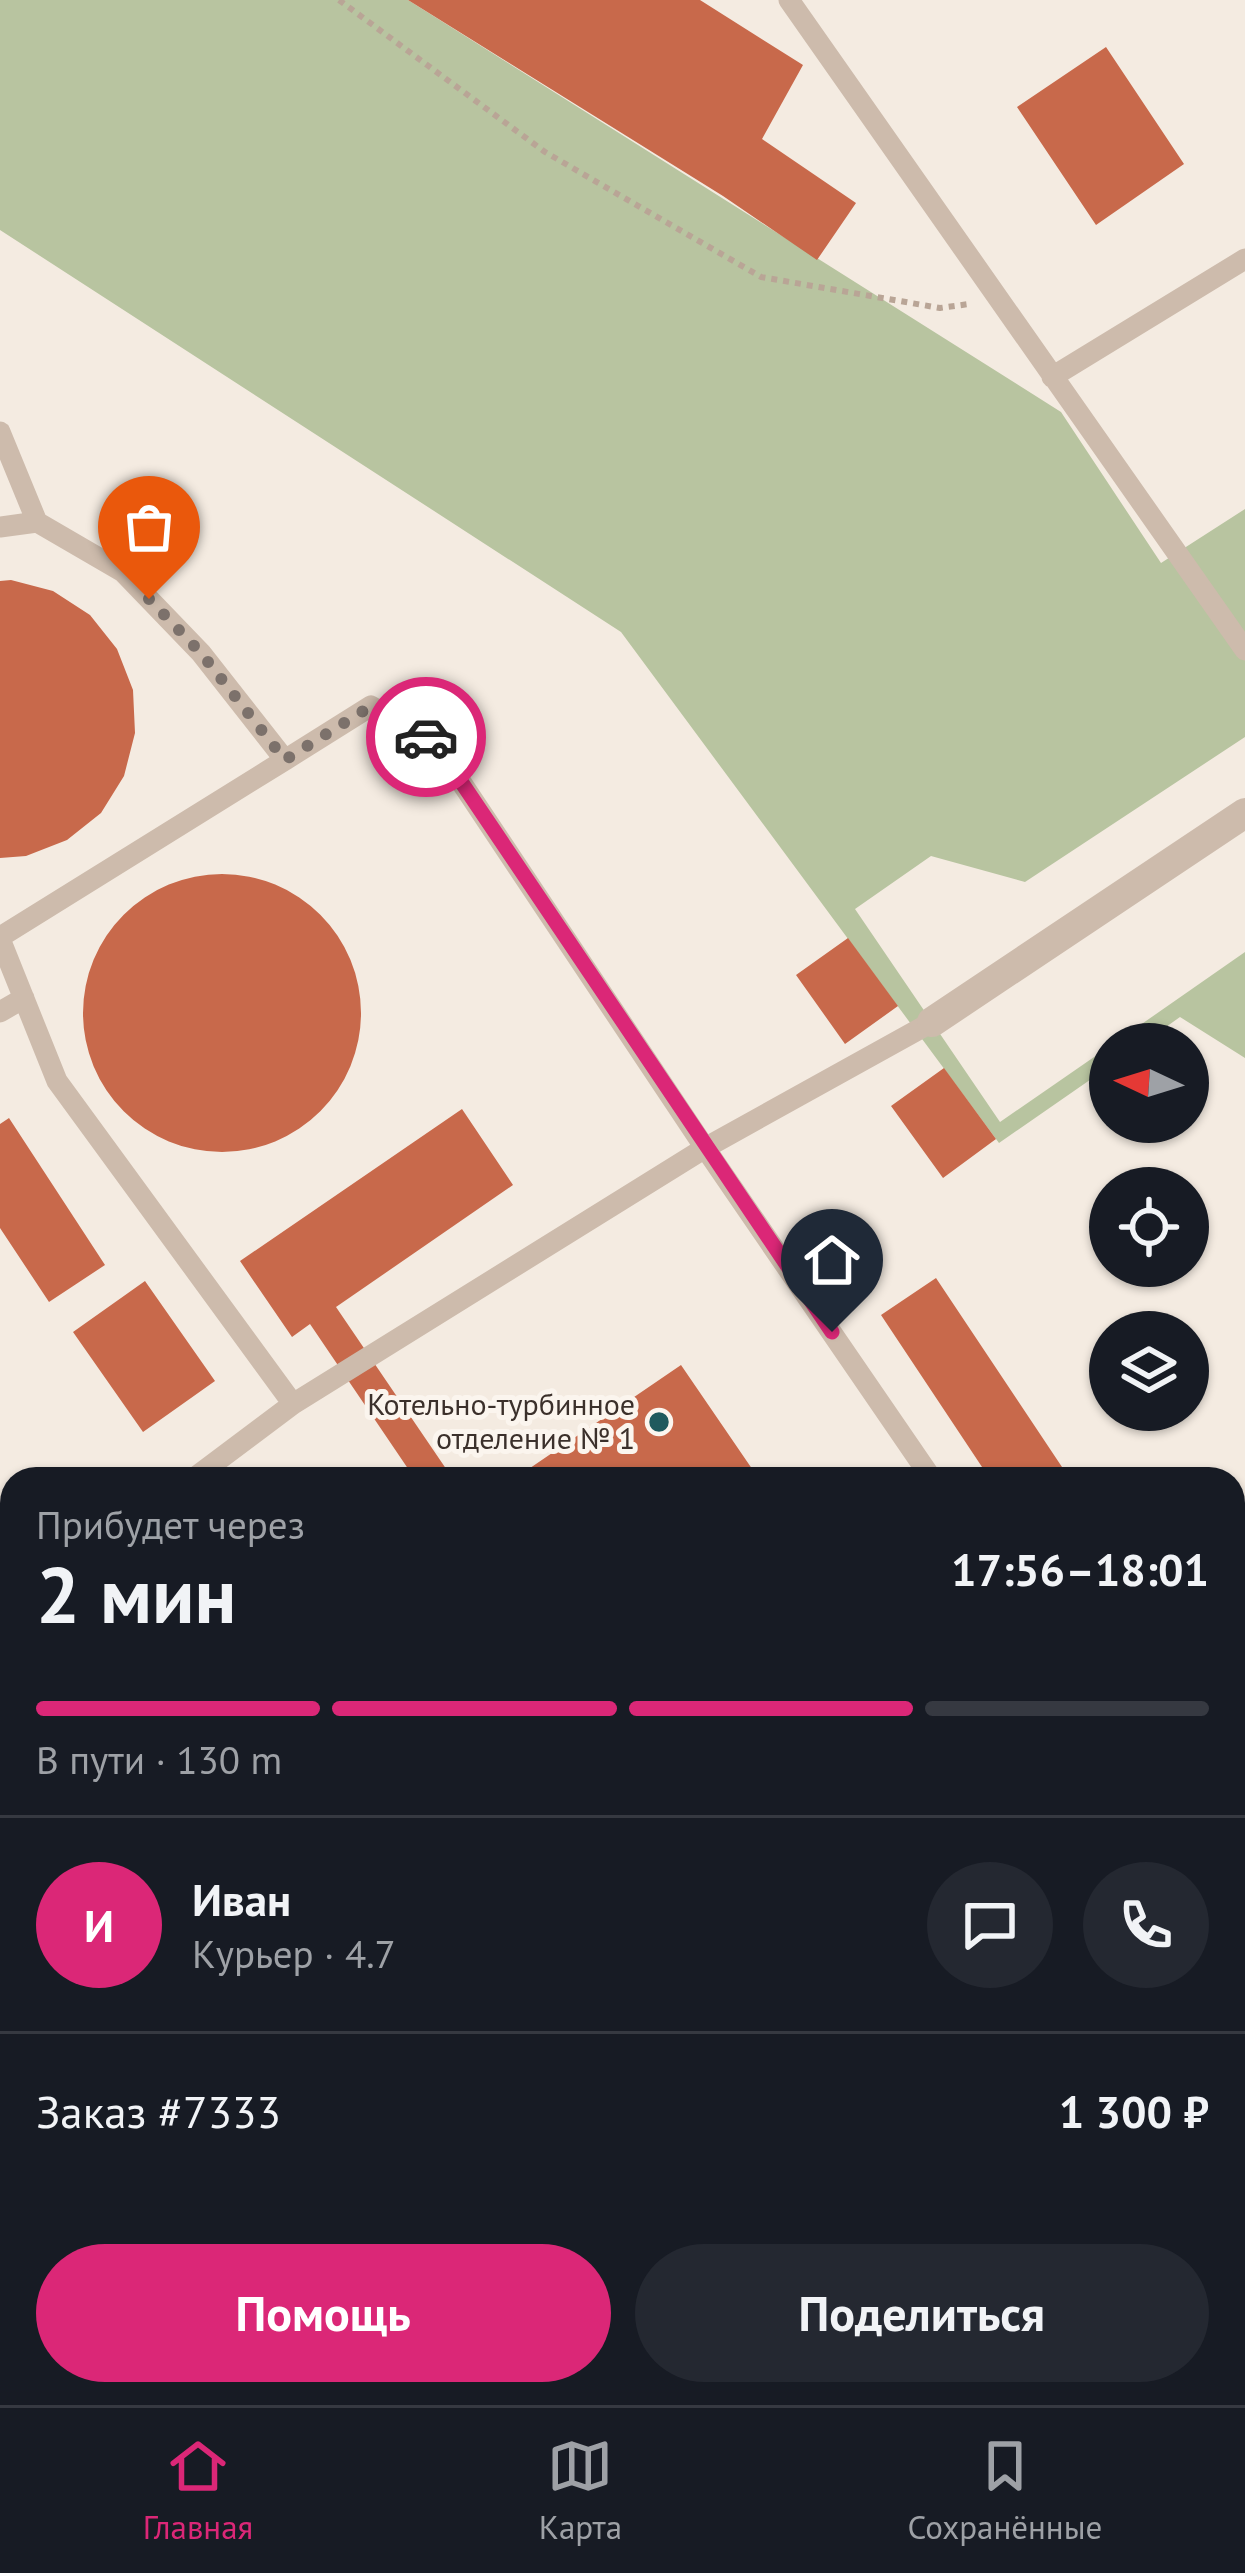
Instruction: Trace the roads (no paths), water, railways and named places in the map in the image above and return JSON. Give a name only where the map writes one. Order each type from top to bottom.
[{"type":"street","points":[[932,1022],[1245,813]]},
{"type":"lane","points":[[789,0],[1245,650]]},
{"type":"lane","points":[[1052,376],[1245,259]]},
{"type":"lane","points":[[0,432],[37,522],[123,572],[201,653],[285,760]]},
{"type":"lane","points":[[0,527],[37,522]]},
{"type":"lane","points":[[293,1404],[57,1081],[0,938],[371,706],[435,743],[924,1467]]},
{"type":"lane","points":[[0,1012],[24,998]]},
{"type":"lane","points":[[209,1467],[293,1404],[705,1148],[932,1022]]},
{"type":"place","name":"Котельно-турбинное отделение № 1","points":[[659,1422]]}]
